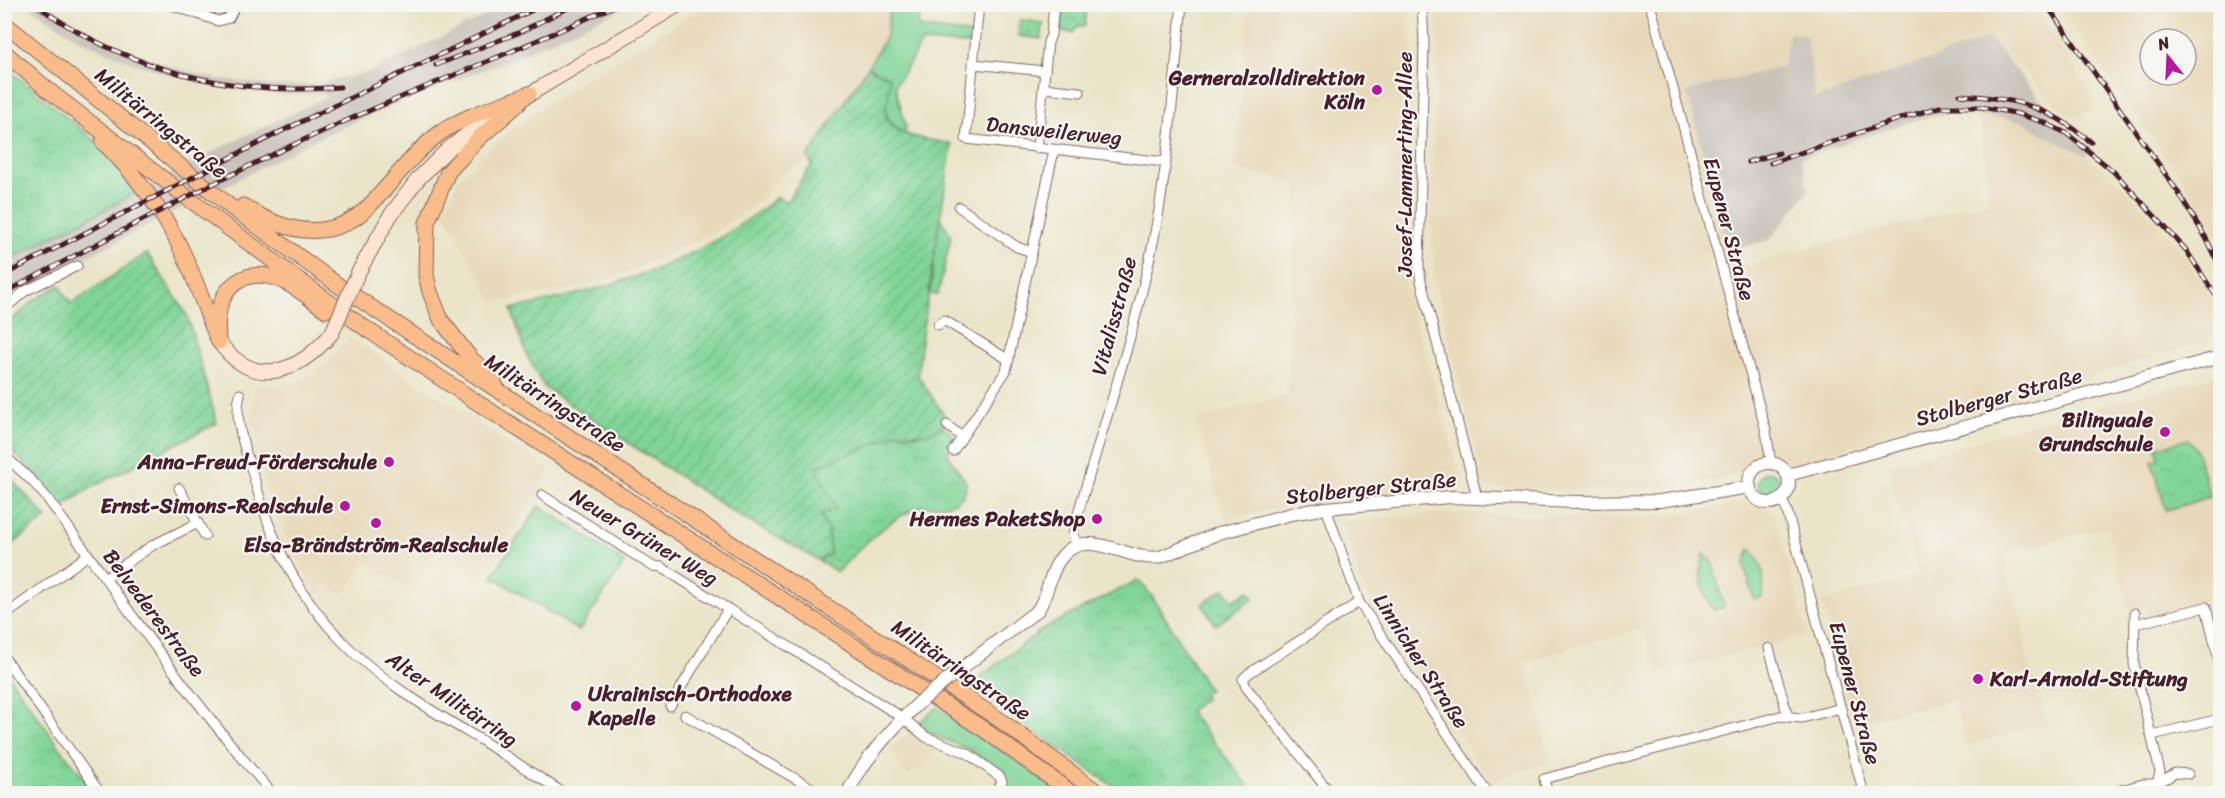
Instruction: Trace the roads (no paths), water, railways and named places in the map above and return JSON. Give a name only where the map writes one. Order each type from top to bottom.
[{"type":"highway","name":"Militärringstraße","points":[[4,23],[227,204],[342,288],[997,718],[1100,794]]},
{"type":"highway","name":"Militärringstraße","points":[[4,52],[48,90],[193,202],[362,326],[716,558],[983,729],[1073,794]]},
{"type":"highway","points":[[48,90],[105,144],[137,179],[162,214],[183,252],[219,342]]},
{"type":"highway","points":[[168,156],[247,208],[276,224],[300,231],[319,230],[338,226],[364,210],[416,152],[442,132],[529,94]]},
{"type":"highway","points":[[502,394],[488,373],[471,359],[441,320],[426,275],[427,223],[448,172],[478,139],[529,94]]},
{"type":"highway","points":[[219,342],[217,322],[219,304],[236,282],[250,277],[273,277],[283,281],[328,312],[362,326]]},
{"type":"main road","points":[[219,342],[230,356],[254,371],[272,372],[294,366],[310,356],[332,333],[358,273],[390,216],[418,179],[447,150],[480,124],[680,4]]},
{"type":"street","points":[[169,4],[218,21],[229,18],[236,4]]},
{"type":"street","name":"Dansweilerweg","points":[[979,4],[966,139],[1165,162]]},
{"type":"street","points":[[1037,148],[1054,4]]},
{"type":"street","name":"Vitalisstraße","points":[[1077,546],[1073,534],[1075,524],[1126,352],[1150,257],[1165,162],[1182,4]]},
{"type":"street","name":"Josef-Lammerting-Allee","points":[[1422,4],[1424,43],[1419,268],[1477,497]]},
{"type":"street","name":"Eupener Straße","points":[[1650,4],[1766,431],[1771,463]]},
{"type":"street","points":[[973,64],[1045,71]]},
{"type":"street","points":[[1044,88],[1080,92]]},
{"type":"street","points":[[953,451],[1001,381],[1009,360],[1054,150]]},
{"type":"street","points":[[959,207],[1017,247],[1032,252]]},
{"type":"street","points":[[4,309],[26,291],[77,266]]},
{"type":"street","points":[[938,325],[944,320],[1009,360]]},
{"type":"street","name":"Stolberger Straße","points":[[1788,475],[2220,357]]},
{"type":"street","name":"Alter Militärring","points":[[240,394],[237,407],[241,432],[261,506],[289,571],[315,611],[341,641],[401,690],[565,794]]},
{"type":"street","points":[[947,425],[962,436]]},
{"type":"street","name":"Belvederestraße","points":[[4,455],[33,482],[188,690],[273,794]]},
{"type":"street","points":[[1771,463],[1778,465],[1788,475],[1788,490],[1781,498],[1768,503],[1754,495],[1750,487],[1752,474],[1757,467],[1771,463]]},
{"type":"street","name":"Stolberger Straße","points":[[1077,546],[1092,543],[1150,559],[1219,533],[1291,514],[1326,508],[1428,498],[1477,497],[1576,502],[1660,501],[1750,487]]},
{"type":"street","points":[[179,488],[205,536]]},
{"type":"street","name":"Neuer Grüner Weg","points":[[542,495],[652,566],[661,567],[903,718],[926,737],[967,753],[1000,777],[1002,782],[995,794]]},
{"type":"street","name":"Eupener Straße","points":[[1781,498],[1787,511],[1864,794]]},
{"type":"street","name":"Linnicher Straße","points":[[1326,508],[1359,602],[1488,794]]},
{"type":"street","points":[[105,578],[153,545],[198,523]]},
{"type":"street","points":[[847,794],[871,756],[903,718],[953,675],[1039,609],[1059,560],[1077,546]]},
{"type":"street","points":[[4,616],[88,555]]},
{"type":"street","points":[[1331,794],[1253,696],[1243,680],[1248,674],[1359,602]]},
{"type":"street","points":[[2134,624],[2206,607],[2220,665]]},
{"type":"street","name":"Neuer Grüner Weg","points":[[670,706],[728,609]]},
{"type":"street","points":[[2135,613],[2134,664],[2160,772],[2157,783]]},
{"type":"street","points":[[1769,648],[1788,717]]},
{"type":"street","points":[[4,657],[101,794]]},
{"type":"street","points":[[1548,794],[1544,779],[1780,716],[1802,718],[1841,708]]},
{"type":"street","points":[[685,715],[822,794]]},
{"type":"street","points":[[2152,735],[2220,719]]},
{"type":"street","points":[[2106,794],[2143,784],[2157,783],[2175,773],[2188,774]]},
{"type":"street","points":[[2157,783],[2166,794]]},
{"type":"railway","points":[[35,4],[69,27],[105,46],[180,74],[260,87],[300,89],[340,87]]},
{"type":"railway","points":[[4,275],[282,131],[545,4]]},
{"type":"railway","points":[[436,65],[518,33],[576,4]]},
{"type":"railway","points":[[4,293],[161,210],[281,151],[618,4]]},
{"type":"railway","points":[[2046,4],[2178,192],[2206,238],[2220,267]]},
{"type":"railway","points":[[1960,95],[1998,99],[2030,106],[2060,120],[2091,142]]},
{"type":"railway","points":[[1771,163],[1940,107],[1981,107],[2015,113],[2043,122],[2066,133],[2113,171],[2186,250],[2220,302]]},
{"type":"railway","points":[[1748,162],[1779,153]]},
{"type":"place","name":"Gerneralzolldirektion Köln","points":[[1377,90]]},
{"type":"place","name":"Bilinguale Grundschule","points":[[2165,432]]},
{"type":"place","name":"Anna-Freud-Förderschule","points":[[389,462]]},
{"type":"place","name":"Ernst-Simons-Realschule","points":[[345,506]]},
{"type":"place","name":"Hermes PaketShop","points":[[1097,519]]},
{"type":"place","name":"Elsa-Brändström-Realschule","points":[[376,523]]},
{"type":"place","name":"Karl-Arnold-Stiftung","points":[[1978,679]]},
{"type":"place","name":"Ukrainisch-Orthodoxe Kapelle","points":[[576,706]]}]
